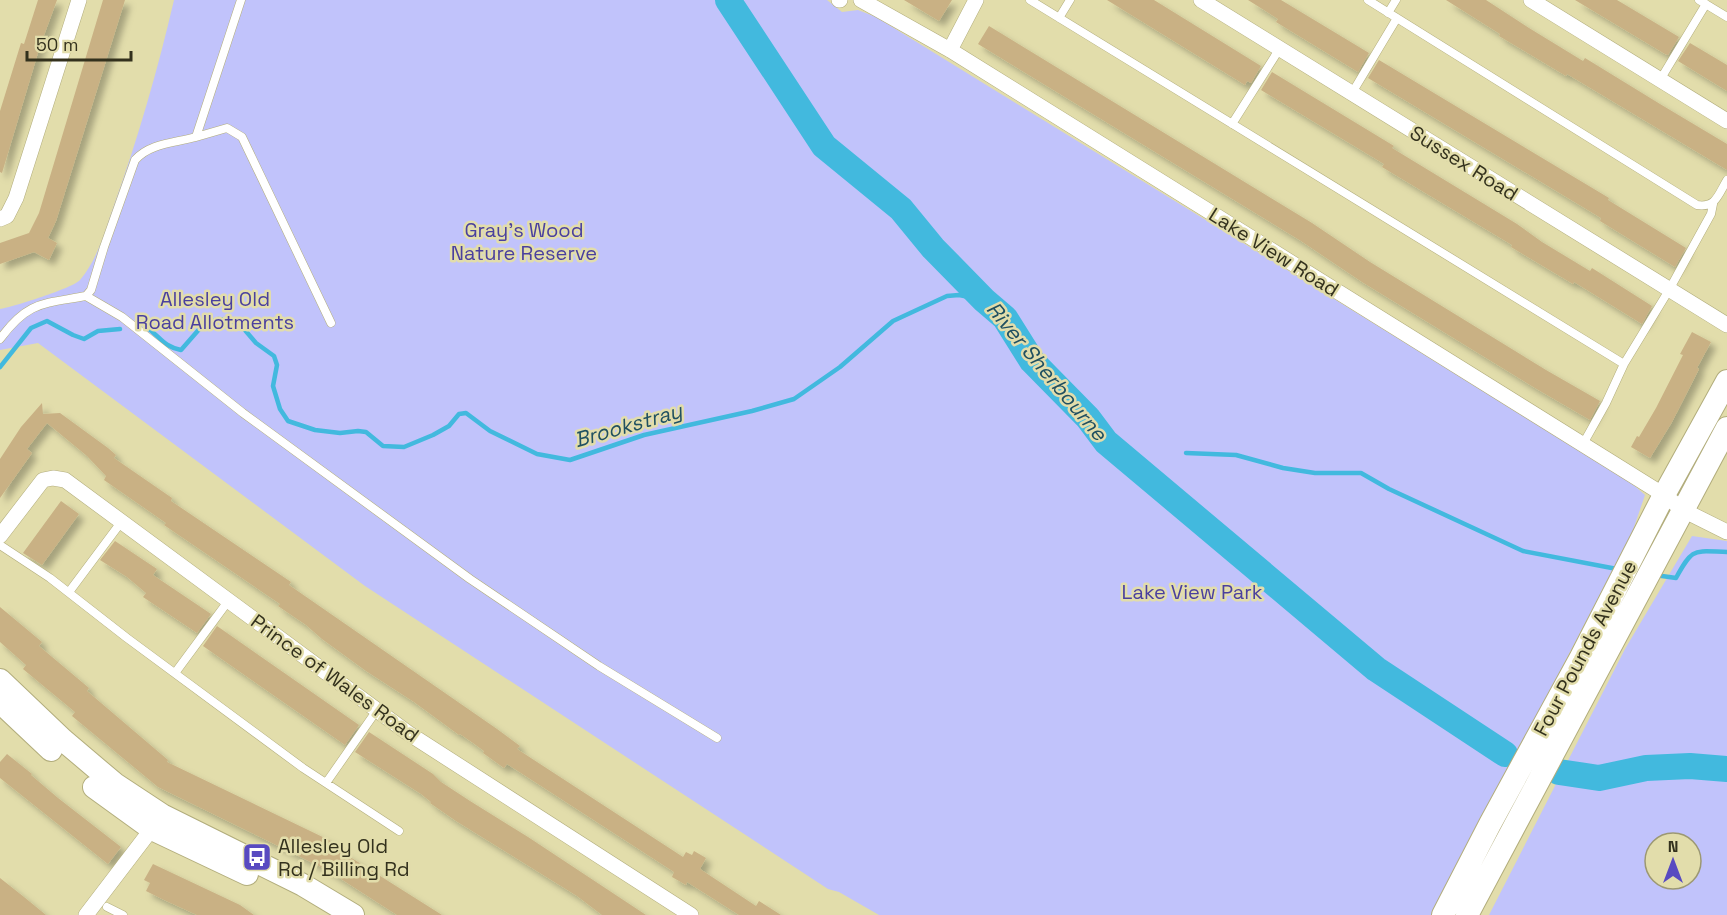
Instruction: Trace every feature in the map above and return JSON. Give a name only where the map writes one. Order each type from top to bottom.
[{"type":"main road","name":"Four Pounds Avenue","points":[[1467,915],[1632,582],[1635,551],[1727,381]]},
{"type":"main road","name":"Four Pounds Avenue","points":[[1443,915],[1632,582],[1658,556],[1727,428]]},
{"type":"main road","points":[[0,680],[63,740],[157,822],[303,885],[352,915]]},
{"type":"main road","points":[[0,702],[95,788],[326,915]]},
{"type":"street","points":[[0,219],[7,216],[16,198],[80,0]]},
{"type":"street","name":"Lake View Road","points":[[861,0],[950,50],[1665,495],[1683,510],[1727,532]]},
{"type":"street","points":[[950,50],[976,0]]},
{"type":"street","name":"Sussex Road","points":[[1201,0],[1727,325]]},
{"type":"street","points":[[1531,0],[1727,121]]},
{"type":"street","name":"Prince of Wales Road","points":[[0,536],[43,480],[53,478],[65,480],[408,733],[691,915]]},
{"type":"street","points":[[86,915],[157,822]]},
{"type":"lane","points":[[196,137],[241,0]]},
{"type":"lane","points":[[1029,0],[1624,364]]},
{"type":"lane","points":[[1059,18],[1070,0]]},
{"type":"lane","points":[[1368,0],[1697,205],[1707,207],[1713,204]]},
{"type":"lane","points":[[1388,13],[1396,0]]},
{"type":"lane","points":[[1660,80],[1702,2],[1727,17]]},
{"type":"lane","points":[[1352,93],[1397,18]]},
{"type":"lane","points":[[1232,124],[1280,48]]},
{"type":"lane","points":[[86,296],[91,290],[127,176],[142,151],[228,128],[242,138],[331,323]]},
{"type":"lane","points":[[1583,444],[1624,364],[1669,290],[1727,180]]},
{"type":"lane","points":[[0,339],[19,316],[30,309],[47,302],[86,296],[122,317],[243,413],[470,579],[599,666],[717,738]]},
{"type":"lane","points":[[69,592],[122,521]]},
{"type":"lane","points":[[0,545],[69,592],[326,783],[399,831]]},
{"type":"lane","points":[[175,673],[229,600]]},
{"type":"lane","points":[[326,783],[377,710]]},
{"type":"lane","points":[[107,907],[123,915]]},
{"type":"green space","name":"Lake View Park","points":[[174,0],[827,0],[842,12],[858,10],[876,17],[1628,480],[1645,495],[1632,533],[1433,915],[879,915],[839,892],[828,889],[365,586],[38,343],[0,350],[0,309],[42,297],[75,283],[86,272],[96,254],[139,129]]},
{"type":"green space","points":[[1692,536],[1727,541],[1727,915],[1489,915],[1625,649]]},
{"type":"building","points":[[38,0],[57,0],[40,46],[2,173],[0,172],[0,111],[21,43],[24,44]]},
{"type":"building","points":[[103,0],[125,0],[56,221],[48,238],[57,243],[49,260],[34,252],[0,264],[0,243],[29,233],[39,213]]},
{"type":"building","points":[[904,0],[952,0],[939,21]]},
{"type":"building","points":[[1107,0],[1154,0],[1261,66],[1251,83],[1247,81],[1245,85]]},
{"type":"building","points":[[1248,0],[1281,0],[1369,53],[1358,72],[1276,22],[1278,19]]},
{"type":"building","points":[[1446,0],[1486,0],[1583,61],[1585,58],[1727,144],[1727,170],[1499,36],[1500,34]]},
{"type":"building","points":[[1575,0],[1617,0],[1679,37],[1668,55],[1665,54]]},
{"type":"building","points":[[989,26],[1312,223],[1370,262],[1600,401],[1590,420],[978,44]]},
{"type":"building","points":[[1690,43],[1727,65],[1727,91],[1678,61]]},
{"type":"building","points":[[1379,60],[1609,198],[1608,200],[1686,248],[1675,267],[1600,221],[1601,218],[1368,78]]},
{"type":"building","points":[[1272,72],[1394,146],[1392,148],[1517,224],[1542,242],[1590,271],[1592,268],[1652,306],[1642,324],[1511,247],[1512,245],[1382,167],[1384,164],[1261,90]]},
{"type":"building","points":[[1692,332],[1711,342],[1672,422],[1650,458],[1631,447],[1656,408]]},
{"type":"building","points":[[42,403],[43,414],[60,413],[108,448],[116,455],[114,458],[172,498],[171,501],[291,582],[289,585],[497,729],[520,746],[517,749],[683,857],[686,852],[692,855],[694,851],[706,858],[700,869],[756,906],[759,901],[781,915],[739,915],[687,882],[686,885],[672,877],[674,872],[507,764],[504,768],[473,743],[322,639],[278,606],[280,604],[164,525],[166,523],[104,480],[106,476],[87,456],[47,423],[27,449],[32,453],[0,498],[0,459],[21,427]]},
{"type":"building","points":[[61,501],[79,514],[42,565],[23,553]]},
{"type":"building","points":[[115,541],[157,569],[153,575],[211,614],[197,633],[143,597],[146,593],[127,577],[100,560]]},
{"type":"building","points":[[0,607],[42,642],[39,646],[89,688],[87,691],[168,760],[167,762],[333,842],[331,845],[442,915],[397,915],[327,870],[158,787],[72,716],[75,712],[23,669],[26,665],[0,642]]},
{"type":"building","points":[[217,626],[359,725],[345,745],[203,646]]},
{"type":"building","points":[[369,732],[433,774],[441,782],[646,915],[602,915],[577,896],[456,821],[421,794],[355,752]]},
{"type":"building","points":[[7,754],[58,798],[121,847],[108,864],[0,778],[0,762]]},
{"type":"building","points":[[153,864],[240,905],[254,915],[197,915],[146,891],[150,883],[144,880]]},
{"type":"building","points":[[0,878],[24,897],[46,915],[0,915]]},
{"type":"waterway","name":"River Sherbourne","points":[[728,0],[824,146],[901,209],[933,248],[1005,318],[1032,361],[1088,418],[1106,442],[1376,669],[1505,754]]},
{"type":"waterway","name":"Brookstray","points":[[146,327],[166,344],[181,350],[202,326],[218,319],[238,322],[256,343],[274,356],[277,365],[273,386],[280,409],[288,421],[315,430],[340,433],[366,432],[383,446],[404,447],[433,435],[449,426],[459,414],[466,413],[490,431],[537,454],[570,460],[644,435],[752,411],[794,399],[840,367],[893,321],[947,296],[959,295],[984,300]]},
{"type":"waterway","name":"Brookstray","points":[[0,367],[31,328],[47,321],[84,339],[98,331],[120,329]]},
{"type":"waterway","name":"River Sherbourne","points":[[1186,453],[1236,455],[1283,468],[1315,473],[1361,473],[1389,489],[1523,551],[1617,569]]},
{"type":"waterway","name":"River Sherbourne","points":[[1655,575],[1676,578],[1686,561],[1695,553],[1727,552]]},
{"type":"waterway","name":"River Sherbourne","points":[[1559,772],[1599,778],[1646,768],[1690,766],[1727,769]]},
{"type":"place","name":"Allesley Old Rd / Billing Rd","points":[[257,857]]},
{"type":"park label","name":"Gray's Wood Nature Reserve","points":[[524,242]]},
{"type":"park label","name":"Allesley Old Road Allotments","points":[[215,310]]}]
